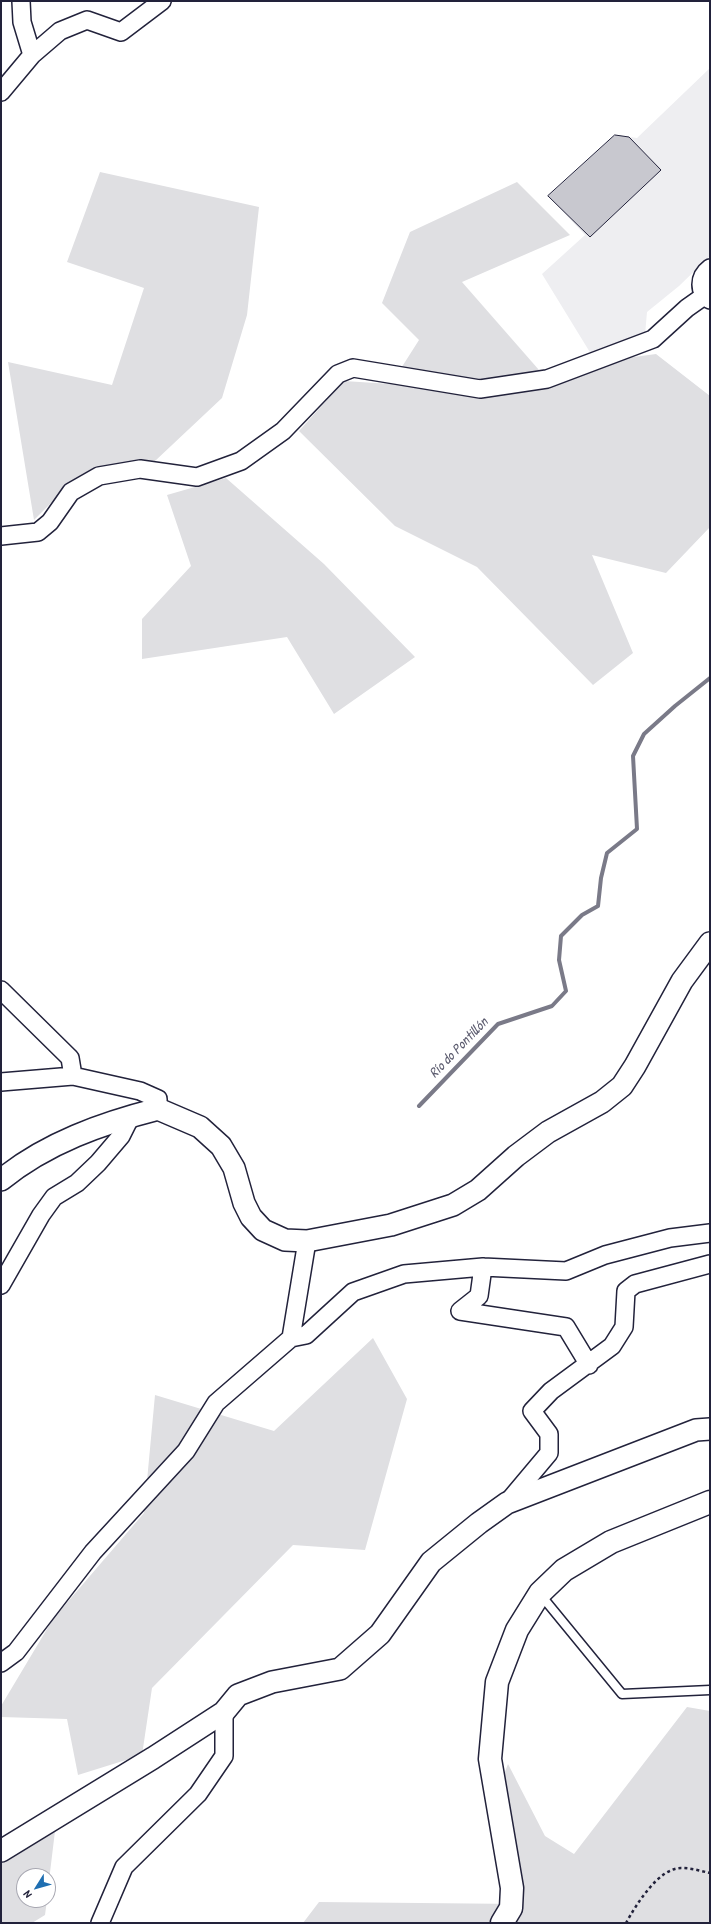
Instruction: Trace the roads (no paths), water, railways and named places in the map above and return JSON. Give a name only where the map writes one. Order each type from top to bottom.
[{"type":"main road","points":[[502,1923],[511,1908],[512,1888],[490,1759],[497,1682],[517,1630],[540,1593],[564,1570],[610,1542],[710,1502]]},
{"type":"street","points":[[21,1],[22,22],[32,55]]},
{"type":"street","points":[[1,92],[32,55],[60,31],[87,20],[121,32],[162,1]]},
{"type":"street","points":[[1,536],[38,532],[50,522],[71,492],[100,476],[140,469],[197,477],[241,461],[283,431],[338,374],[353,368],[480,389],[547,379],[653,339],[687,308],[707,298],[701,290],[701,278],[710,268]]},
{"type":"street","points":[[1,1180],[38,1154],[97,1127],[158,1109],[200,1127],[221,1146],[234,1168],[244,1204],[251,1217],[263,1230],[285,1240],[306,1241],[391,1225],[453,1205],[478,1190],[516,1156],[548,1132],[602,1102],[622,1086],[635,1066],[682,981],[710,943]]},
{"type":"street","points":[[1,990],[70,1058],[73,1076]]},
{"type":"street","points":[[1,1082],[73,1076],[140,1091],[158,1099],[158,1109]]},
{"type":"street","points":[[1,1285],[41,1215],[54,1197],[77,1183],[98,1163],[121,1136],[131,1116]]},
{"type":"street","points":[[1,1662],[16,1652],[93,1552],[186,1451],[216,1403],[291,1338],[306,1335],[353,1292],[404,1274],[483,1267],[566,1271],[612,1253],[670,1238],[710,1233]]},
{"type":"street","points":[[291,1338],[306,1241]]},
{"type":"street","points":[[507,1503],[549,1453],[549,1434],[532,1411],[550,1391],[588,1365],[612,1346],[624,1327],[626,1291],[635,1284],[710,1264]]},
{"type":"street","points":[[483,1267],[479,1296],[460,1311],[566,1327],[588,1365]]},
{"type":"street","points":[[1,1851],[154,1758],[224,1712],[238,1695],[272,1682],[340,1669],[380,1634],[432,1562],[479,1523],[507,1503],[696,1430],[710,1429]]},
{"type":"street","points":[[100,1923],[124,1868],[198,1794],[224,1756],[224,1712]]},
{"type":"lane","points":[[540,1593],[622,1694],[710,1690]]},
{"type":"waterway","name":"Río do Pontillón","points":[[419,1106],[498,1024],[552,1006],[566,991],[559,960],[561,936],[582,915],[598,906],[601,878],[607,853],[637,829],[633,756],[644,734],[675,706],[710,678]]}]
